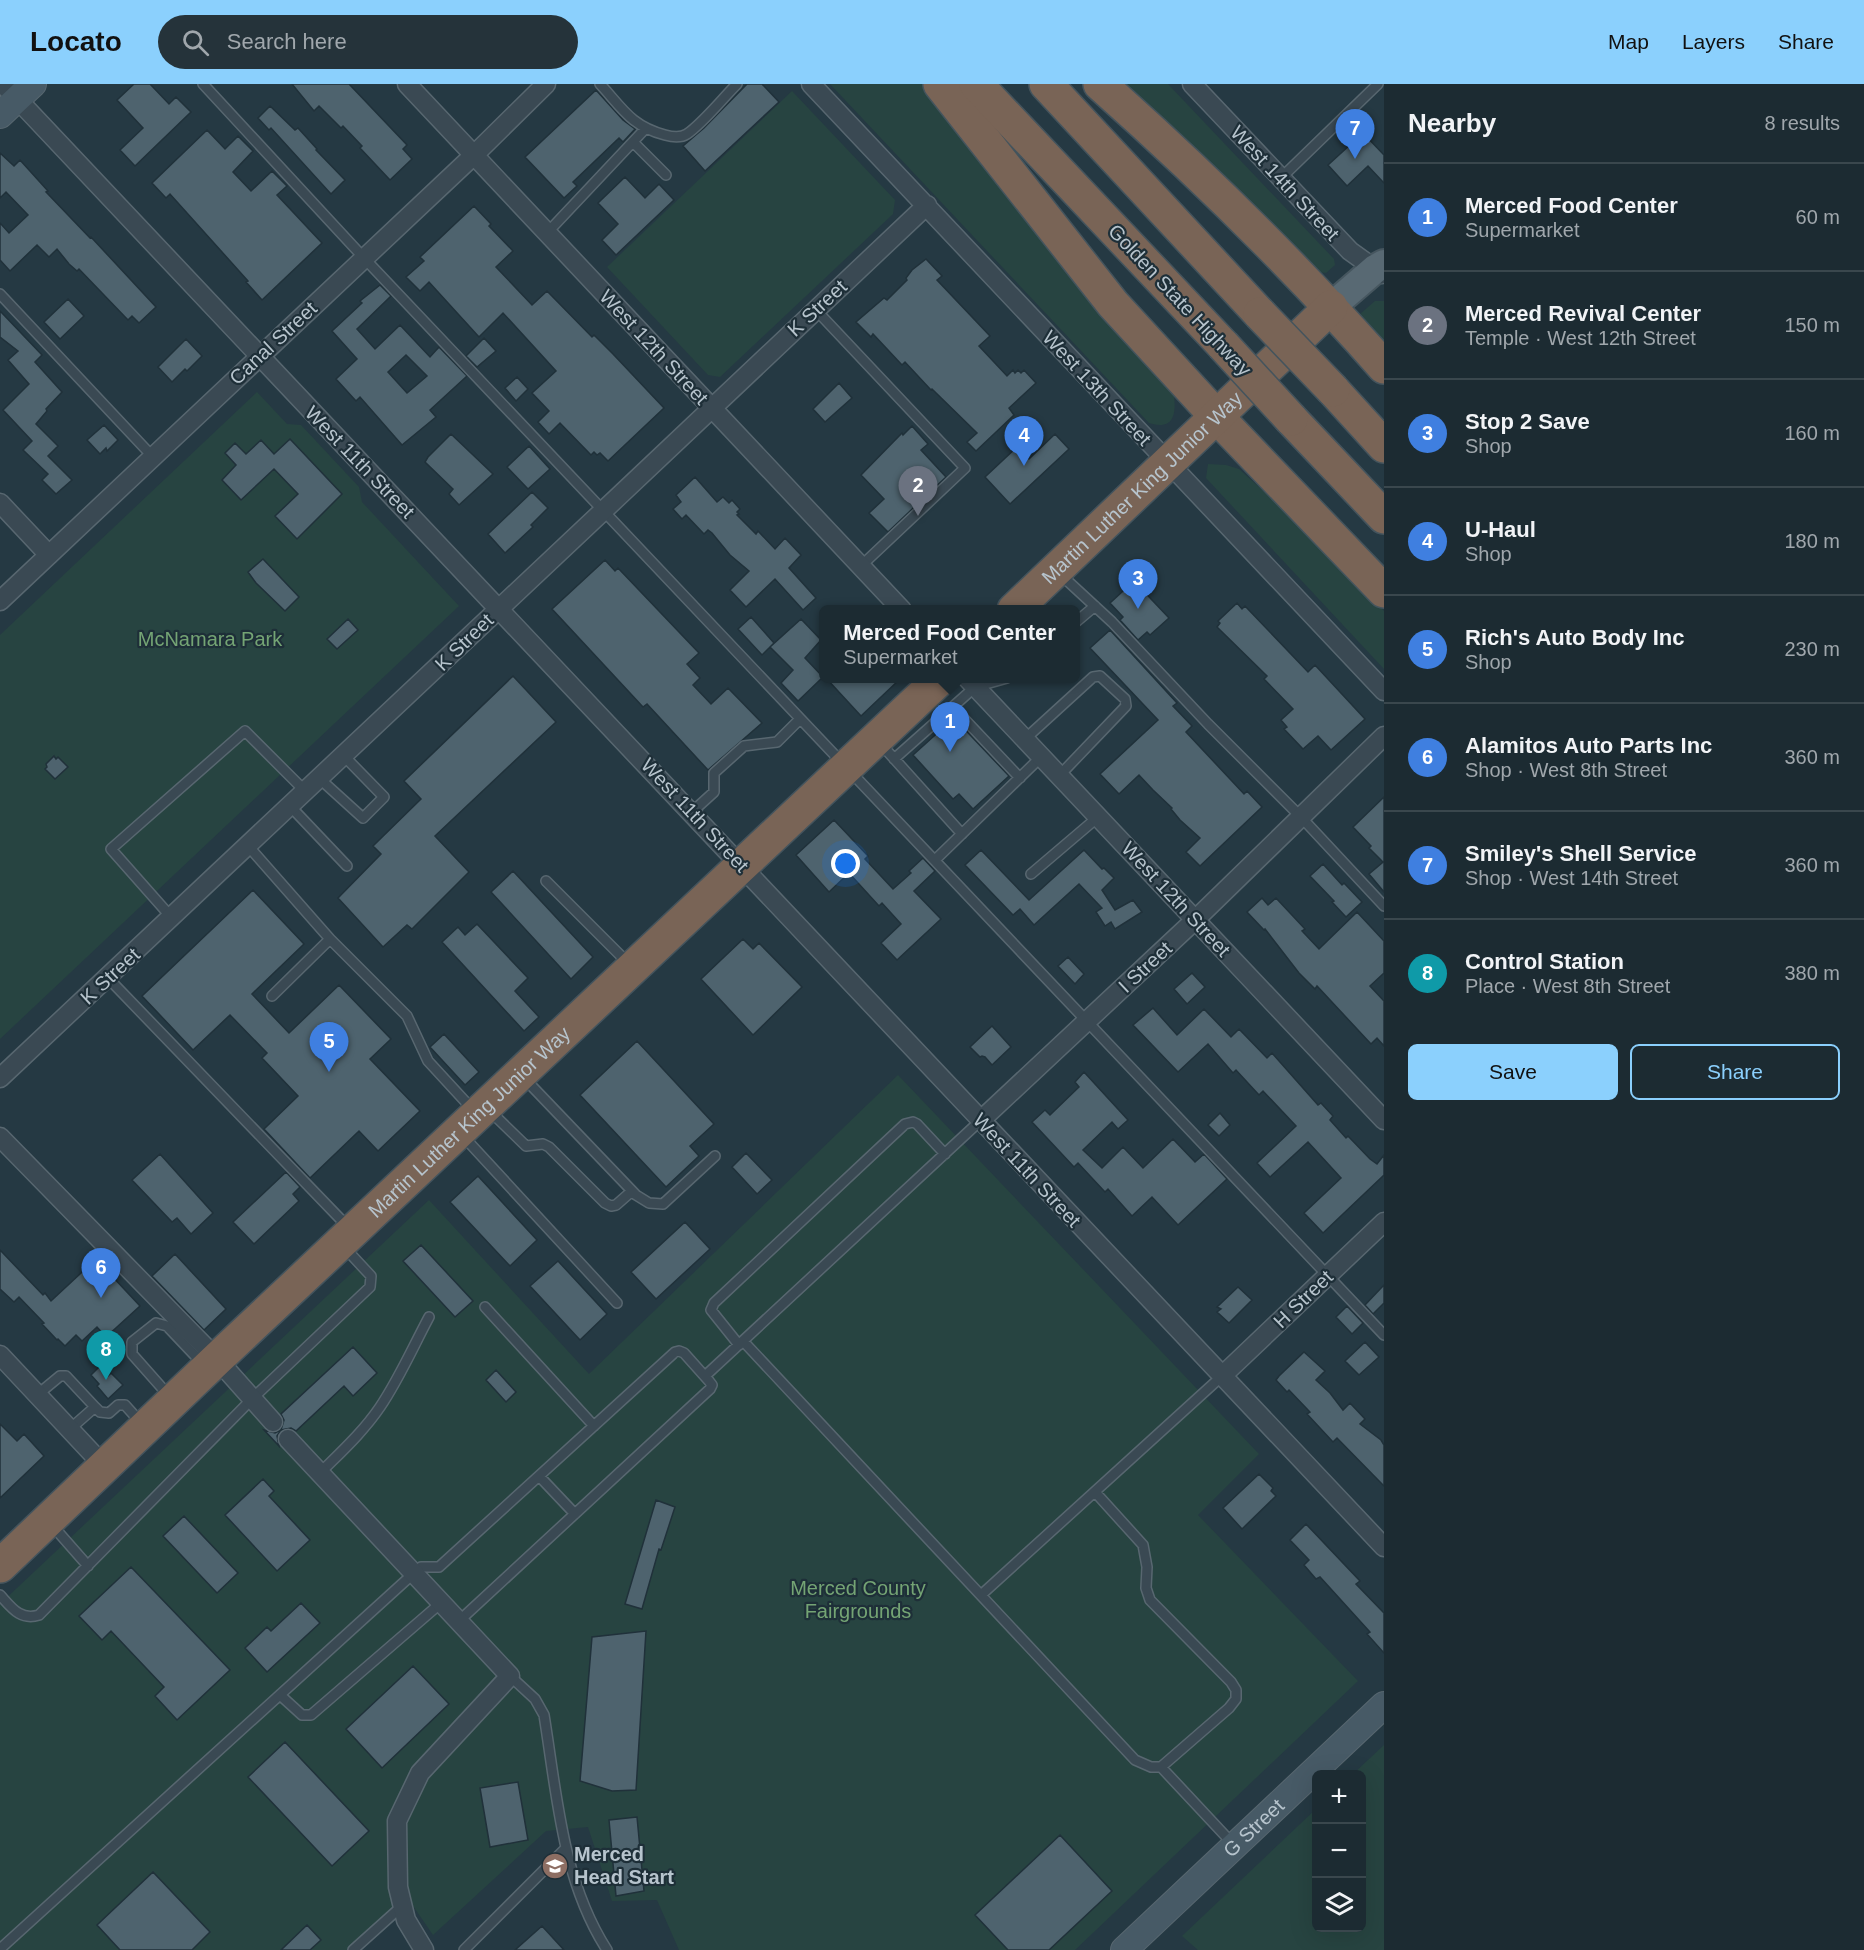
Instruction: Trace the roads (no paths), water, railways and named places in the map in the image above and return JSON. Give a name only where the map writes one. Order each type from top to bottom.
[{"type":"highway","points":[[940,84],[1113,304],[1217,417],[1384,591]]},
{"type":"highway","name":"Golden State Highway","points":[[976,84],[1384,517]]},
{"type":"highway","points":[[1046,84],[1384,446]]},
{"type":"highway","points":[[1100,84],[1164,141],[1331,307],[1384,367]]},
{"type":"highway","name":"Martin Luther King Junior Way","points":[[1018,605],[1331,307]]},
{"type":"highway","name":"Martin Luther King Junior Way","points":[[0,1566],[846,767],[885,749],[947,693]]},
{"type":"main road","name":"Martin Luther King Junior Way","points":[[1331,307],[1382,263]]},
{"type":"main road","name":"G Street","points":[[1124,1950],[1384,1705]]},
{"type":"street","name":"West 12th Street","points":[[406,84],[898,605]]},
{"type":"street","name":"Canal Street","points":[[0,601],[474,155],[546,84]]},
{"type":"street","name":"West 13th Street","points":[[812,84],[1384,691]]},
{"type":"street","name":"West 14th Street","points":[[1192,84],[1350,251],[1382,263]]},
{"type":"street","name":"West 11th Street","points":[[13,96],[1384,1547]]},
{"type":"street","name":"K Street","points":[[0,1078],[249,847],[927,205]]},
{"type":"street","points":[[0,503],[49,555]]},
{"type":"street","name":"West 12th Street","points":[[971,683],[1384,1120]]},
{"type":"street","name":"I Street","points":[[980,1121],[1195,920],[1384,736]]},
{"type":"street","points":[[0,1137],[212,1364],[253,1398],[273,1422]]},
{"type":"street","name":"H Street","points":[[1222,1376],[1384,1222]]},
{"type":"street","points":[[0,1355],[105,1467]]},
{"type":"street","points":[[288,1439],[510,1676],[420,1773],[397,1821],[398,1887],[406,1920],[423,1950]]},
{"type":"lane","points":[[203,84],[364,258],[1384,1335]]},
{"type":"lane","points":[[600,84],[631,118],[645,129],[672,136],[686,135],[737,84]]},
{"type":"lane","points":[[1281,178],[1378,84]]},
{"type":"lane","points":[[547,233],[645,129]]},
{"type":"lane","points":[[629,146],[666,175]]},
{"type":"lane","points":[[0,294],[153,457]]},
{"type":"lane","points":[[816,310],[965,468],[861,566]]},
{"type":"lane","points":[[1056,570],[1095,606],[1208,724],[1301,816],[1384,906]]},
{"type":"lane","points":[[1080,619],[1095,606]]},
{"type":"lane","points":[[1025,739],[1093,677],[1100,676],[1125,699],[1126,706],[1059,776]]},
{"type":"lane","points":[[971,683],[947,693],[1020,778]]},
{"type":"lane","points":[[692,812],[714,792],[714,773],[744,747],[777,742],[800,719]]},
{"type":"lane","points":[[172,918],[111,849],[244,731],[306,792]]},
{"type":"lane","points":[[885,749],[962,834]]},
{"type":"lane","points":[[320,779],[363,818],[384,797],[344,756]]},
{"type":"lane","points":[[934,860],[1041,757]]},
{"type":"lane","points":[[291,807],[347,866]]},
{"type":"lane","points":[[1031,874],[1098,817]]},
{"type":"lane","points":[[249,847],[330,939],[407,1016],[428,1061],[617,1303]]},
{"type":"lane","points":[[546,881],[633,968]]},
{"type":"lane","points":[[272,996],[330,939]]},
{"type":"lane","points":[[0,1595],[17,1614],[31,1618],[39,1615],[253,1398],[370,1287],[371,1276],[321,1198],[108,978]]},
{"type":"lane","points":[[521,1074],[632,1191],[649,1203],[663,1204],[716,1156]]},
{"type":"lane","points":[[474,1118],[526,1146],[543,1144],[549,1146],[604,1203],[610,1206],[616,1205],[632,1191]]},
{"type":"lane","points":[[705,1376],[980,1121]]},
{"type":"lane","points":[[945,1154],[918,1124],[913,1122],[905,1124],[714,1303],[711,1310],[714,1317],[981,1595],[1135,1760],[1151,1767],[1161,1767],[1229,1708],[1236,1699],[1236,1690],[1231,1682],[1150,1600],[1146,1588],[1147,1567],[1143,1545],[1095,1492]]},
{"type":"lane","points":[[484,1308],[594,1426]]},
{"type":"lane","points":[[320,1473],[363,1429],[379,1408],[391,1390],[429,1317]]},
{"type":"lane","points":[[174,1401],[132,1354],[132,1342],[156,1323],[167,1326],[212,1364]]},
{"type":"lane","points":[[0,1949],[414,1573],[421,1567],[439,1567],[675,1352],[684,1353],[712,1385],[710,1389],[459,1621]]},
{"type":"lane","points":[[37,1395],[60,1376],[66,1377],[100,1412],[109,1413],[118,1405],[124,1405],[145,1428]]},
{"type":"lane","points":[[981,1595],[1222,1376]]},
{"type":"lane","points":[[70,1429],[95,1407]]},
{"type":"lane","points":[[539,1476],[575,1514]]},
{"type":"lane","points":[[48,1521],[88,1566]]},
{"type":"lane","points":[[280,1695],[302,1715],[311,1715],[442,1602]]},
{"type":"lane","points":[[510,1676],[535,1699],[544,1715],[566,1848],[579,1893],[594,1930],[607,1950]]},
{"type":"lane","points":[[1161,1767],[1235,1846]]},
{"type":"lane","points":[[464,1950],[566,1848]]},
{"type":"lane","points":[[353,1950],[402,1906]]},
{"type":"place","name":"Smiley's Shell Service","points":[[1355,159]]},
{"type":"place","name":"U-Haul","points":[[1024,466]]},
{"type":"place","name":"Merced Revival Center","points":[[918,516]]},
{"type":"place","name":"Stop 2 Save","points":[[1138,609]]},
{"type":"place","name":"Merced Food Center","points":[[950,752]]},
{"type":"place","name":"Rich's Auto Body Inc","points":[[329,1072]]},
{"type":"place","name":"Alamitos Auto Parts Inc","points":[[101,1298]]},
{"type":"place","name":"Control Station","points":[[106,1380]]},
{"type":"place","name":"Merced Head Start","points":[[555,1866]]},
{"type":"park label","name":"McNamara Park","points":[[210,639]]},
{"type":"park label","name":"Merced County Fairgrounds","points":[[858,1600]]}]
